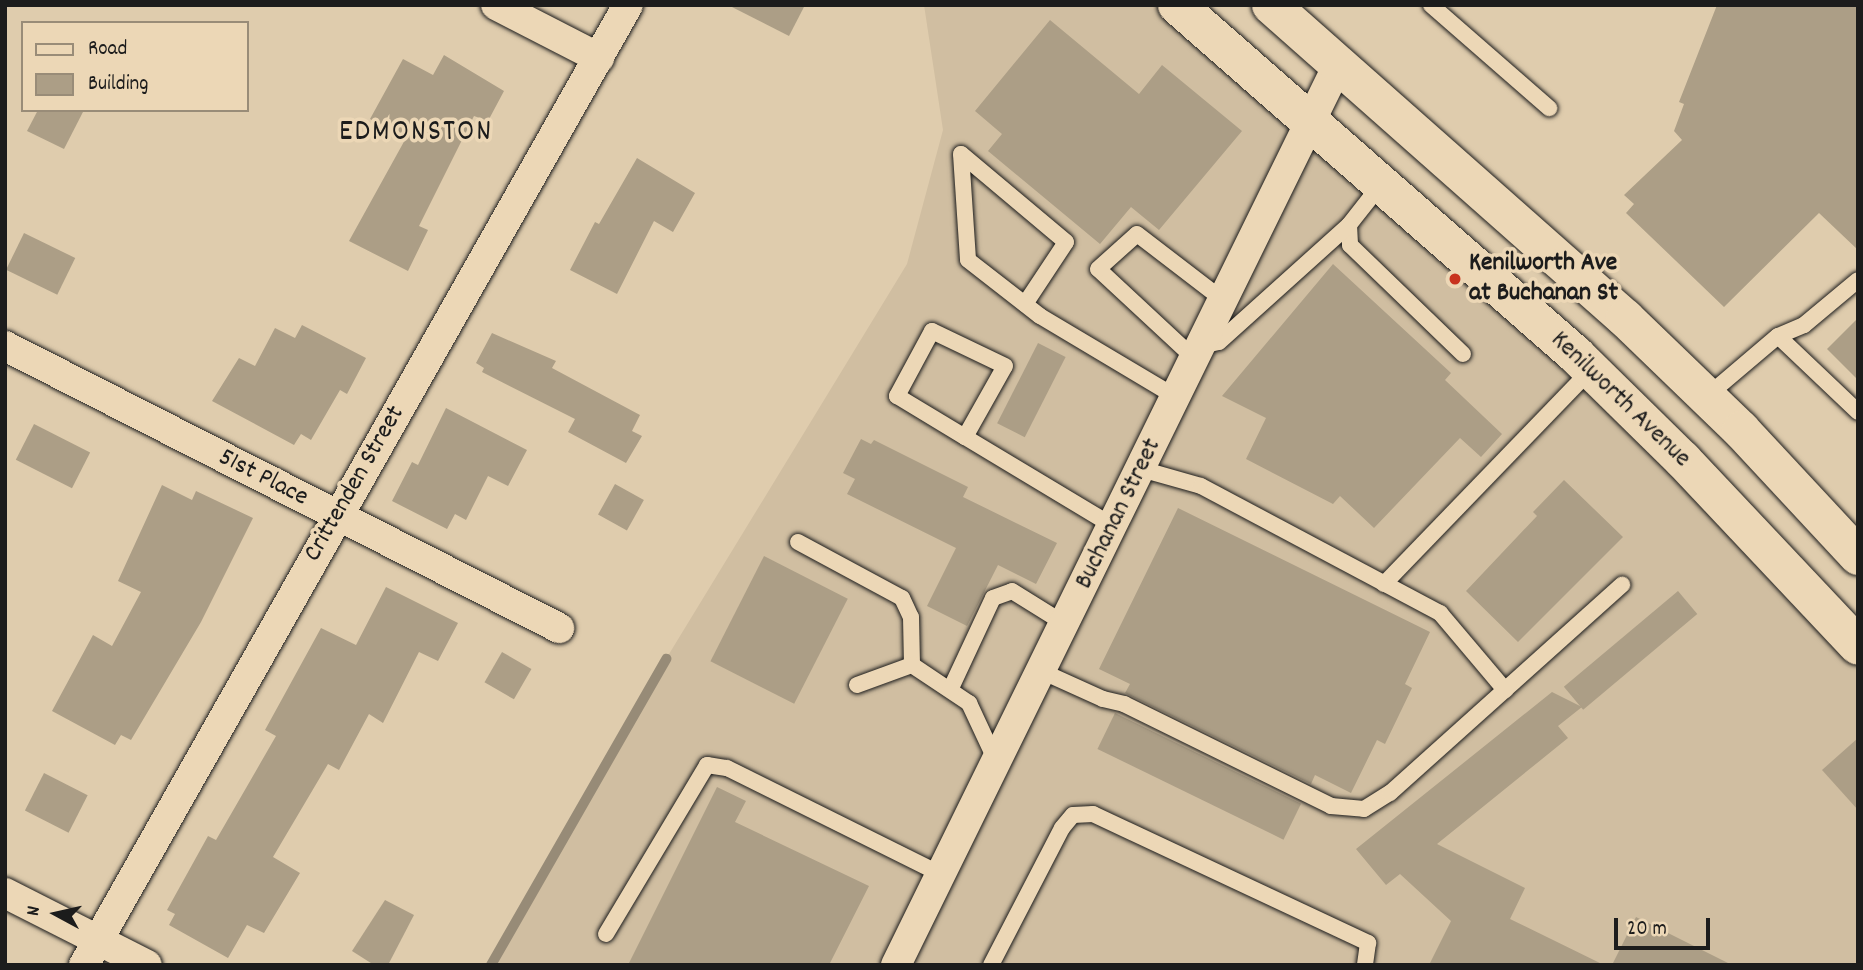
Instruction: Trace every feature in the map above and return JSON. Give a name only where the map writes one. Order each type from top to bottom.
[{"type":"main road","name":"Kenilworth Avenue","points":[[1177,5],[1576,355],[1588,372],[1683,460],[1858,646]]},
{"type":"main road","points":[[1271,5],[1626,318],[1858,555]]},
{"type":"street","points":[[496,5],[599,58]]},
{"type":"street","name":"Crittenden Street","points":[[91,952],[628,5]]},
{"type":"street","name":"Buchanan Street","points":[[896,965],[1339,63]]},
{"type":"street","name":"51st Place","points":[[5,346],[559,628]]},
{"type":"street","points":[[5,893],[91,952],[146,965]]},
{"type":"lane","points":[[1431,5],[1549,108]]},
{"type":"lane","points":[[1025,304],[1066,242],[961,154],[968,260],[1025,304],[1176,397]]},
{"type":"lane","points":[[1223,300],[1137,234],[1098,269],[1198,353],[1219,342],[1349,225],[1382,183]]},
{"type":"lane","points":[[1349,225],[1350,246],[1463,354]]},
{"type":"lane","points":[[1706,397],[1778,336],[1804,325],[1858,281]]},
{"type":"lane","points":[[965,437],[1004,366],[932,331],[897,396],[965,437],[1113,526]]},
{"type":"lane","points":[[1778,336],[1858,412]]},
{"type":"lane","points":[[1384,584],[1588,372]]},
{"type":"lane","points":[[1141,469],[1200,486],[1440,613],[1505,690]]},
{"type":"lane","points":[[799,542],[902,598],[911,617],[912,665]]},
{"type":"lane","points":[[1041,671],[1103,699],[1124,704],[1331,806],[1364,809],[1390,793],[1622,585]]},
{"type":"lane","points":[[951,688],[993,598],[1012,592],[1065,624]]},
{"type":"lane","points":[[857,685],[912,665]]},
{"type":"lane","points":[[912,665],[951,688],[969,703],[997,763]]},
{"type":"lane","points":[[606,934],[707,765],[727,768],[941,874]]},
{"type":"lane","points":[[991,965],[1062,828],[1073,816],[1093,814],[1368,943],[1365,965]]},
{"type":"shaded area","points":[[924,5],[1177,5],[1858,646],[1858,965],[491,965],[666,659],[907,264],[943,130]]},
{"type":"building","points":[[728,5],[805,5],[789,36]]},
{"type":"building","points":[[1717,5],[1858,5],[1858,250],[1819,213],[1724,307],[1626,213],[1634,204],[1624,195],[1682,140],[1674,131],[1684,104],[1679,102]]},
{"type":"building","points":[[1050,20],[1139,94],[1162,65],[1242,131],[1159,230],[1131,207],[1100,244],[988,151],[1002,134],[975,111]]},
{"type":"building","points":[[444,55],[504,91],[488,121],[474,116],[419,226],[428,230],[408,271],[349,241],[406,138],[370,119],[403,59],[433,75]]},
{"type":"building","points":[[37,112],[83,112],[64,149],[27,131]]},
{"type":"building","points":[[637,158],[695,193],[673,232],[654,221],[617,294],[570,270],[595,222],[599,224]]},
{"type":"building","points":[[24,233],[75,258],[57,295],[6,270]]},
{"type":"building","points":[[1333,264],[1451,373],[1445,380],[1502,434],[1481,457],[1460,438],[1374,528],[1340,496],[1333,504],[1246,459],[1266,418],[1222,396]]},
{"type":"building","points":[[1858,318],[1858,380],[1827,349]]},
{"type":"building","points":[[302,325],[366,358],[347,394],[340,390],[311,440],[301,434],[294,445],[212,401],[239,358],[255,366],[275,328],[295,338]]},
{"type":"building","points":[[492,333],[556,361],[552,368],[640,415],[632,431],[642,436],[626,463],[568,432],[575,419],[482,372],[484,368],[476,363]]},
{"type":"building","points":[[1038,343],[1066,357],[1025,437],[997,423]]},
{"type":"building","points":[[446,408],[527,450],[508,486],[488,476],[466,520],[455,514],[447,529],[392,501],[412,462],[418,465]]},
{"type":"building","points":[[34,424],[90,453],[72,488],[16,460]]},
{"type":"building","points":[[861,439],[871,444],[874,440],[968,487],[963,497],[1057,543],[1036,584],[998,565],[967,626],[927,606],[956,548],[847,494],[855,479],[843,473]]},
{"type":"building","points":[[1564,480],[1623,537],[1518,642],[1466,591],[1537,516],[1533,512]]},
{"type":"building","points":[[615,484],[644,500],[627,531],[598,515]]},
{"type":"building","points":[[162,485],[192,500],[196,491],[253,518],[201,622],[131,740],[121,735],[115,745],[52,711],[93,635],[112,646],[141,592],[118,581]]},
{"type":"building","points":[[1178,508],[1430,632],[1405,684],[1412,688],[1385,744],[1377,740],[1351,793],[1315,775],[1311,784],[1125,693],[1130,684],[1099,669]]},
{"type":"building","points":[[764,556],[848,599],[794,704],[710,661]]},
{"type":"building","points":[[386,587],[458,623],[438,661],[419,652],[383,723],[369,714],[339,770],[328,764],[273,857],[300,873],[264,933],[247,925],[228,958],[169,925],[175,914],[167,910],[208,836],[216,840],[276,736],[265,730],[321,628],[356,645]]},
{"type":"building","points":[[1678,591],[1697,614],[1583,710],[1564,687]]},
{"type":"building","points":[[502,652],[531,669],[514,699],[484,682]]},
{"type":"building","points":[[1552,692],[1582,707],[1558,726],[1568,738],[1437,844],[1525,888],[1510,919],[1604,965],[1429,965],[1451,921],[1400,874],[1386,885],[1356,849]]},
{"type":"building","points":[[1115,713],[1301,804],[1284,840],[1097,749]]},
{"type":"building","points":[[1858,738],[1858,810],[1822,770]]},
{"type":"building","points":[[44,773],[88,795],[69,833],[25,810]]},
{"type":"building","points":[[717,787],[746,801],[735,822],[869,886],[829,965],[628,965]]},
{"type":"building","points":[[385,900],[414,915],[388,965],[374,965],[352,951]]},
{"type":"building","points":[[1636,917],[1732,965],[1612,965]]},
{"type":"waterway","points":[[491,965],[666,659]]},
{"type":"place","name":"Kenilworth Ave at Buchanan St","points":[[1455,279]]},
{"type":"district","name":"EDMONSTON","points":[[416,134]]}]
